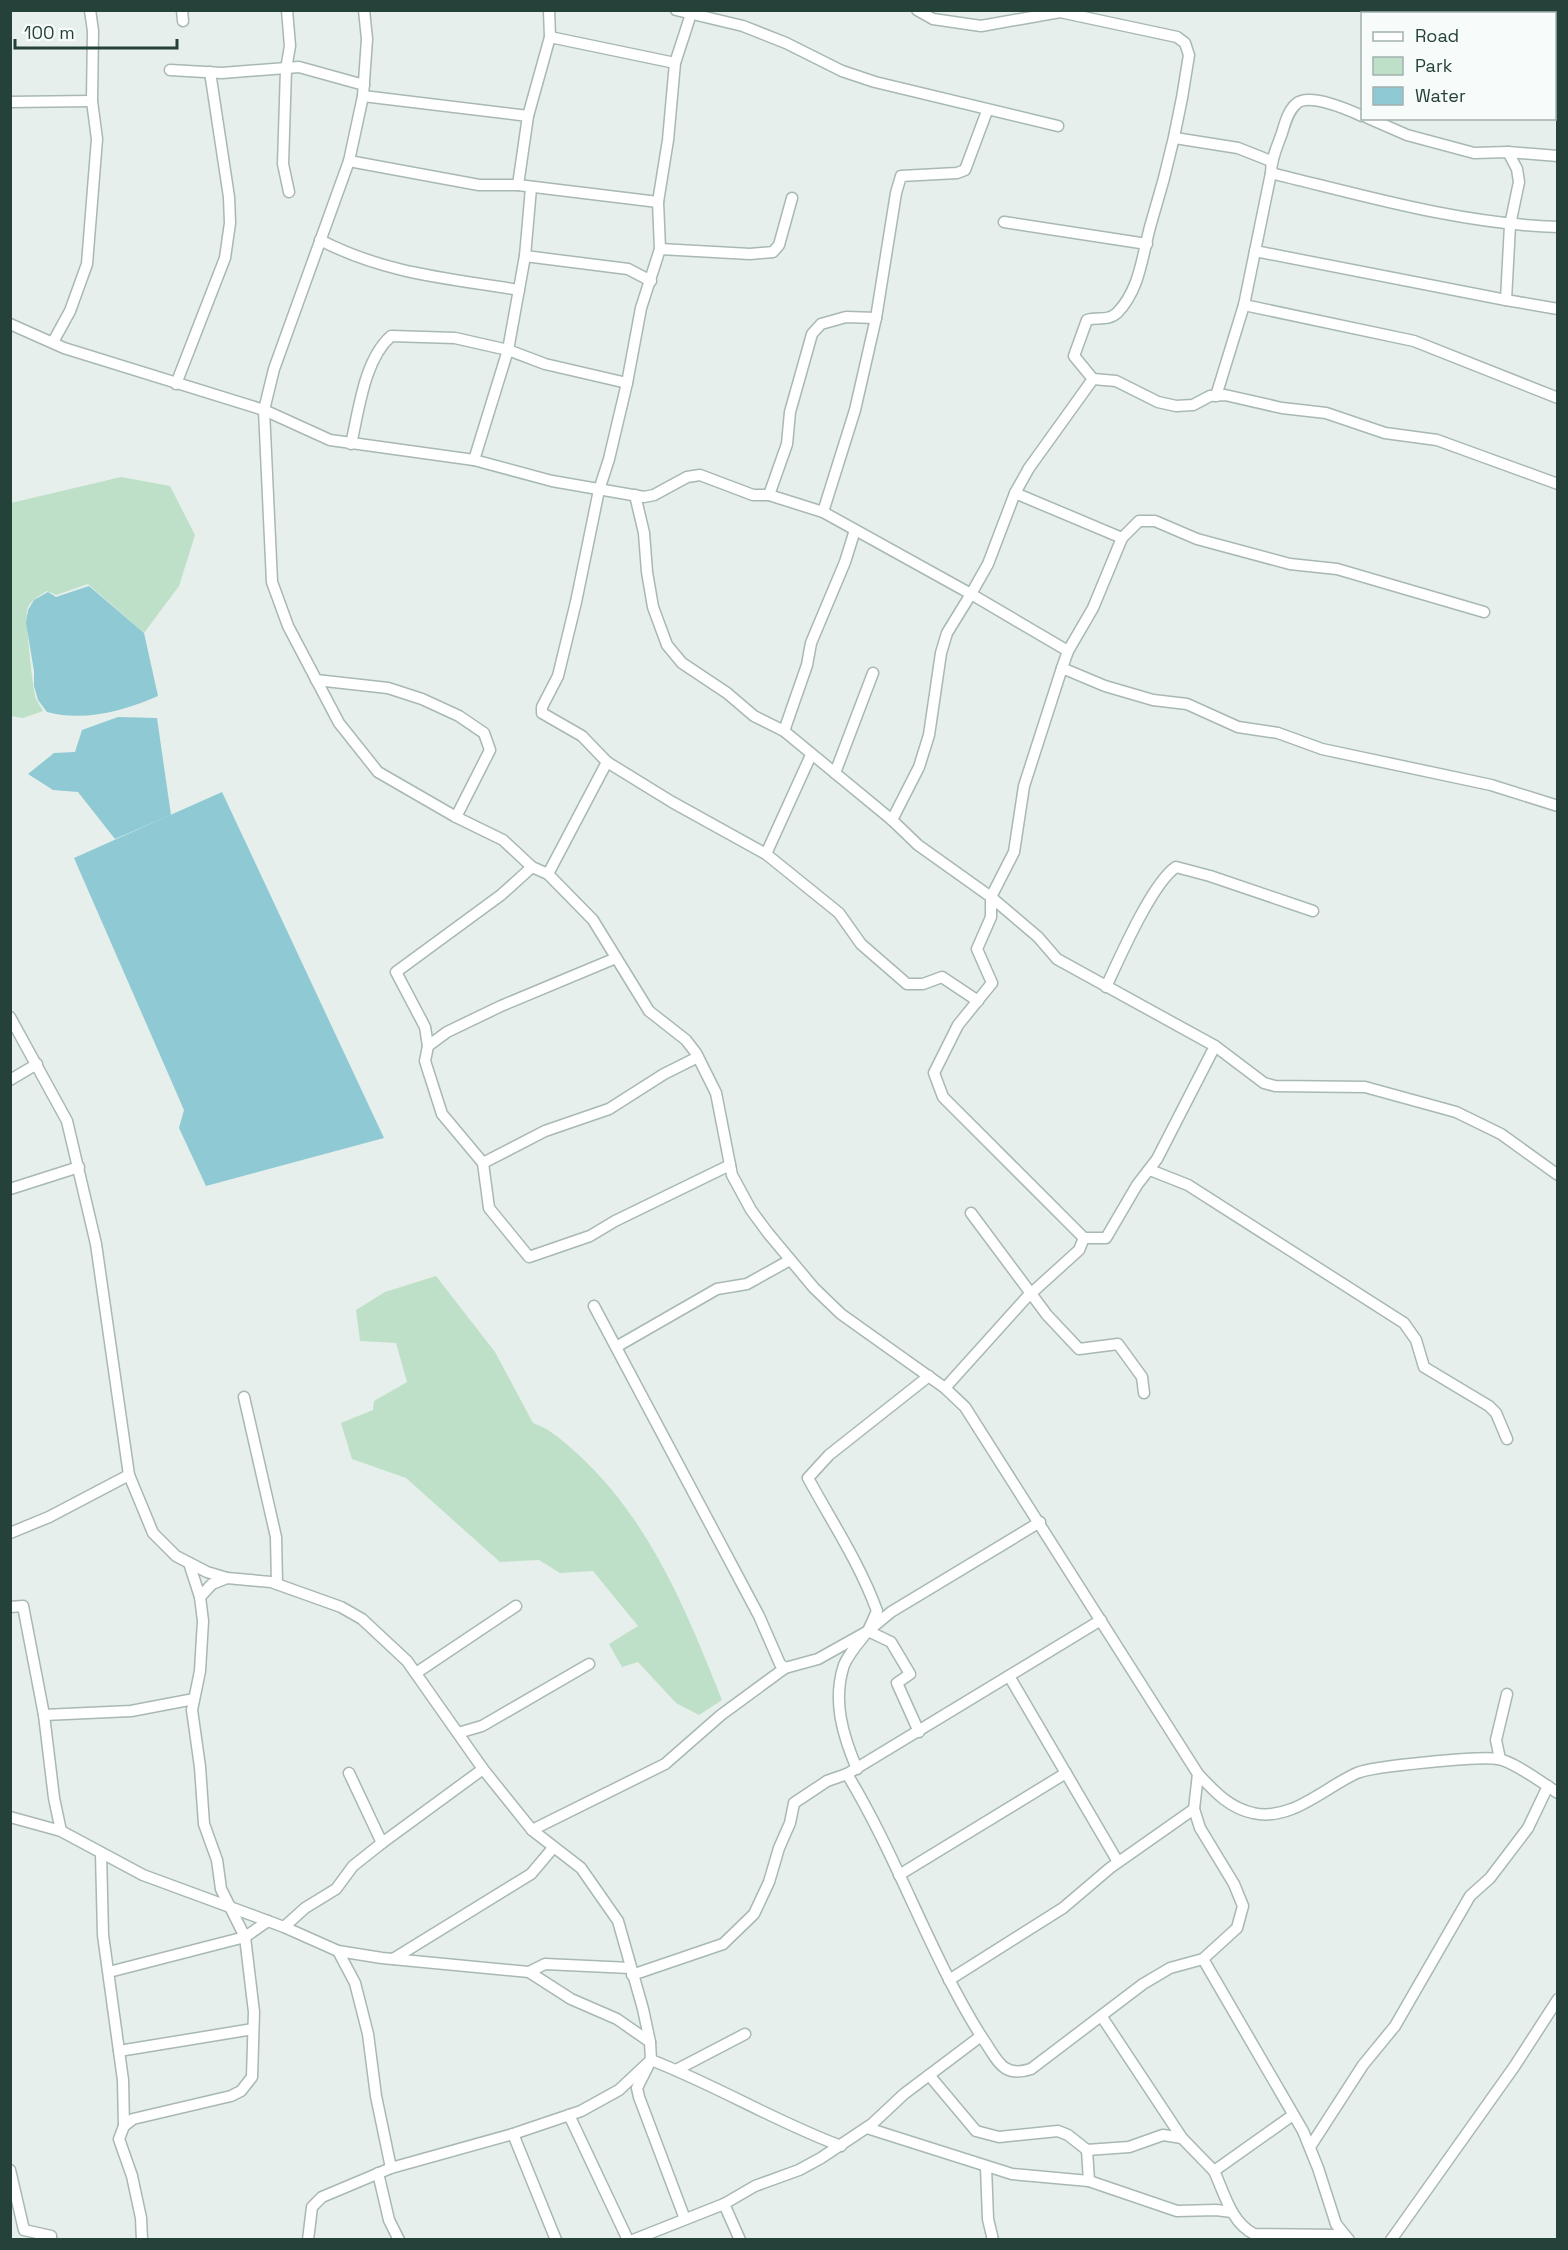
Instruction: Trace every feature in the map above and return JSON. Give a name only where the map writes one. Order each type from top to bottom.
[{"type":"street","points":[[53,342],[70,311],[87,264],[97,140],[92,101],[93,31],[90,10]]},
{"type":"street","points":[[287,10],[290,46],[286,69],[283,164],[289,192]]},
{"type":"street","points":[[364,10],[367,39],[363,91],[349,161],[274,369],[264,410],[273,582],[288,626],[339,723],[378,772],[456,817],[503,840],[532,867],[548,874],[593,920],[649,1011],[686,1040],[698,1057],[716,1093],[732,1175],[751,1210],[790,1260],[841,1314],[945,1388],[964,1407],[1040,1522],[1198,1774],[1224,1801],[1254,1814],[1275,1814],[1291,1809],[1359,1772],[1404,1765],[1500,1759],[1557,1793]]},
{"type":"street","points":[[518,185],[528,116],[550,37],[549,10]]},
{"type":"street","points":[[676,10],[743,26],[786,43],[842,71],[875,82],[987,111],[1058,126]]},
{"type":"street","points":[[916,10],[933,19],[981,26],[1060,12],[1177,37],[1185,43],[1189,55],[1175,138],[1143,264],[1130,294],[1116,313],[1108,318],[1087,321],[1074,348],[1074,356],[1093,379],[1116,381],[1158,402],[1176,406],[1192,405],[1216,396],[1250,399],[1282,408],[1326,413],[1385,433],[1437,440],[1557,484]]},
{"type":"street","points":[[691,14],[675,63],[668,140],[658,202],[660,249],[641,308],[627,383],[609,459],[598,490],[558,676],[542,707],[542,713],[582,736],[607,762],[672,802],[766,854],[839,913],[861,944],[907,984],[923,984],[942,977],[978,1001]]},
{"type":"street","points":[[550,37],[675,63]]},
{"type":"street","points":[[170,70],[210,72],[298,67],[363,91],[528,116]]},
{"type":"street","points":[[176,384],[225,258],[229,241],[229,197],[210,72]]},
{"type":"street","points":[[1216,396],[1244,305],[1271,173],[1271,161],[1289,113],[1298,102],[1306,99],[1341,107],[1361,116]]},
{"type":"street","points":[[10,102],[92,101]]},
{"type":"street","points":[[823,512],[855,410],[876,318],[896,193],[901,176],[957,174],[965,170],[987,111]]},
{"type":"street","points":[[1373,120],[1407,135],[1474,153],[1508,152],[1557,156]]},
{"type":"street","points":[[1175,138],[1238,148],[1271,161]]},
{"type":"street","points":[[1506,300],[1510,225],[1519,182],[1517,169],[1508,152]]},
{"type":"street","points":[[349,161],[479,185],[518,185],[658,202]]},
{"type":"street","points":[[1271,173],[1440,214],[1510,225],[1557,227]]},
{"type":"street","points":[[474,460],[508,350],[525,255],[531,188]]},
{"type":"street","points":[[660,249],[750,255],[773,252],[779,245],[792,198]]},
{"type":"street","points":[[1004,222],[1148,244]]},
{"type":"street","points":[[320,240],[353,256],[386,267],[519,290]]},
{"type":"street","points":[[1255,251],[1557,309]]},
{"type":"street","points":[[525,255],[628,269],[651,281]]},
{"type":"street","points":[[1244,305],[1414,341],[1557,398]]},
{"type":"street","points":[[769,495],[787,444],[790,412],[812,334],[821,324],[846,317],[876,318]]},
{"type":"street","points":[[10,324],[53,342],[176,384],[264,410],[330,440],[474,460],[552,481],[644,497],[654,495],[687,477],[700,476],[753,495],[769,495],[823,512],[1068,651]]},
{"type":"street","points":[[351,444],[369,372],[384,342],[391,336],[455,338],[508,350],[545,364],[627,383]]},
{"type":"street","points":[[892,820],[919,767],[929,735],[941,653],[947,633],[988,564],[1015,493],[1029,468],[1093,379]]},
{"type":"street","points":[[1015,493],[1122,538]]},
{"type":"street","points":[[635,495],[644,533],[650,594],[667,645],[682,663],[727,693],[754,716],[784,731],[892,820],[918,845],[991,897],[1038,937],[1057,958],[1215,1046],[1264,1083],[1275,1086],[1365,1087],[1456,1112],[1501,1134],[1557,1175]]},
{"type":"street","points":[[1215,1046],[1150,1170],[1137,1185],[1106,1238],[1084,1238],[943,1097],[934,1073],[958,1025],[992,983],[977,949],[991,917],[991,897],[1014,852],[1024,786],[1068,651],[1093,608],[1122,538],[1139,520],[1155,521],[1197,539],[1290,564],[1337,569],[1484,612]]},
{"type":"street","points":[[784,731],[807,665],[812,643],[845,562],[855,530]]},
{"type":"street","points":[[1062,668],[1105,686],[1143,697],[1187,704],[1238,728],[1278,733],[1322,748],[1491,785],[1557,806]]},
{"type":"street","points":[[835,773],[873,673]]},
{"type":"street","points":[[316,680],[388,688],[459,716],[484,733],[490,750],[456,817]]},
{"type":"street","points":[[766,854],[811,755]]},
{"type":"street","points":[[548,874],[607,762]]},
{"type":"street","points":[[532,867],[501,895],[396,972],[425,1027],[428,1046],[425,1061],[442,1113],[483,1163],[489,1208],[529,1257],[590,1236],[615,1221],[730,1165]]},
{"type":"street","points":[[1106,987],[1158,888],[1176,867],[1210,876],[1313,911]]},
{"type":"street","points":[[428,1046],[447,1032],[501,1006],[616,958]]},
{"type":"street","points":[[10,1017],[67,1121],[96,1244],[129,1475],[153,1533],[176,1556],[207,1572],[227,1578],[277,1584],[341,1607],[362,1619],[385,1638],[416,1673],[483,1769],[532,1830],[580,1868],[601,1893],[618,1921],[643,2008],[650,2042],[651,2060],[637,2088],[685,2219]]},
{"type":"street","points":[[483,1163],[545,1131],[609,1109],[664,1074],[698,1057]]},
{"type":"street","points":[[10,1080],[37,1064]]},
{"type":"street","points":[[10,1190],[79,1167]]},
{"type":"street","points":[[1150,1170],[1188,1185],[1404,1323],[1416,1340],[1424,1366],[1489,1406],[1496,1413],[1507,1439]]},
{"type":"street","points":[[971,1213],[1047,1315],[1079,1349],[1118,1344],[1142,1377],[1144,1393]]},
{"type":"street","points":[[945,1388],[1032,1292],[1079,1250],[1084,1238]]},
{"type":"street","points":[[616,1347],[717,1289],[747,1284],[790,1260]]},
{"type":"street","points":[[594,1306],[759,1616],[780,1664],[785,1668]]},
{"type":"street","points":[[929,1376],[829,1455],[808,1478],[852,1554],[877,1611],[868,1631],[844,1665],[838,1707],[852,1772],[949,1980],[981,2036],[1005,2069],[1016,2074],[1031,2069],[1143,1984],[1170,1968],[1203,1959],[1237,1928],[1243,1906],[1234,1884],[1200,1828],[1194,1809],[1198,1774]]},
{"type":"street","points":[[243,1397],[276,1537],[277,1584]]},
{"type":"street","points":[[10,1533],[49,1517],[129,1475]]},
{"type":"street","points":[[532,1830],[664,1764],[721,1715],[785,1668],[826,1656],[868,1631],[891,1612],[1040,1522]]},
{"type":"street","points":[[124,2126],[132,2119],[242,2091],[252,2077],[253,2029],[245,1937],[221,1889],[217,1860],[204,1824],[200,1767],[192,1710],[200,1671],[203,1621],[200,1598],[189,1563]]},
{"type":"street","points":[[200,1598],[212,1584],[227,1578]]},
{"type":"street","points":[[10,1607],[23,1606],[44,1715],[54,1798],[61,1832]]},
{"type":"street","points":[[416,1673],[516,1606]]},
{"type":"street","points":[[529,1971],[544,1964],[631,1971],[723,1944],[754,1914],[769,1882],[778,1848],[790,1823],[794,1803],[827,1781],[852,1772],[920,1732],[1101,1620]]},
{"type":"street","points":[[868,1631],[891,1642],[910,1674],[897,1683],[920,1732]]},
{"type":"street","points":[[458,1733],[482,1726],[589,1664]]},
{"type":"street","points":[[1009,1676],[1118,1862]]},
{"type":"street","points":[[1500,1759],[1496,1740],[1507,1694]]},
{"type":"street","points":[[44,1715],[131,1711],[194,1699]]},
{"type":"street","points":[[284,1927],[305,1908],[336,1889],[353,1866],[483,1769]]},
{"type":"street","points":[[349,1773],[382,1843]]},
{"type":"street","points":[[899,1875],[1066,1773]]},
{"type":"street","points":[[1310,2147],[1363,2065],[1395,2026],[1470,1896],[1490,1878],[1528,1828],[1548,1786]]},
{"type":"street","points":[[949,1980],[1063,1908],[1118,1862],[1194,1809]]},
{"type":"street","points":[[10,1817],[61,1832],[142,1875],[284,1927],[338,1951],[393,1959],[529,1971],[571,1999],[617,2019],[650,2042]]},
{"type":"street","points":[[393,1959],[531,1874],[553,1848]]},
{"type":"street","points":[[101,1853],[103,1935],[119,2051],[124,2126],[119,2139],[132,2176],[141,2218],[142,2240]]},
{"type":"street","points":[[109,1972],[245,1937],[268,1921]]},
{"type":"street","points":[[338,1951],[356,1983],[368,2034],[376,2096],[391,2168]]},
{"type":"street","points":[[1203,1959],[1310,2147],[1336,2224],[1346,2237]]},
{"type":"street","points":[[1391,2240],[1514,2067],[1557,1999]]},
{"type":"street","points":[[1102,2017],[1182,2138],[1214,2171],[1232,2212],[1253,2237],[1346,2237]]},
{"type":"street","points":[[119,2051],[253,2029]]},
{"type":"street","points":[[676,2070],[745,2034]]},
{"type":"street","points":[[633,2240],[724,2204],[755,2186],[799,2170],[841,2146],[867,2128],[929,2075],[981,2036]]},
{"type":"street","points":[[651,2060],[767,2112],[785,2124],[841,2146]]},
{"type":"street","points":[[308,2240],[312,2207],[321,2197],[391,2168],[513,2134],[569,2115],[619,2090],[651,2060]]},
{"type":"street","points":[[929,2075],[976,2131],[999,2136],[1058,2130],[1068,2134],[1087,2150],[1129,2147],[1163,2135],[1182,2138]]},
{"type":"street","points":[[569,2115],[628,2240]]},
{"type":"street","points":[[1214,2171],[1293,2115]]},
{"type":"street","points":[[867,2128],[1012,2174],[1089,2181],[1177,2211],[1232,2212]]},
{"type":"street","points":[[513,2134],[556,2240]]},
{"type":"street","points":[[1087,2150],[1089,2181]]},
{"type":"street","points":[[986,2167],[988,2219],[993,2240]]},
{"type":"street","points":[[10,2170],[24,2230],[51,2236],[51,2240]]},
{"type":"street","points":[[378,2173],[389,2220],[399,2240]]},
{"type":"street","points":[[724,2204],[740,2240]]},
{"type":"green space","points":[[121,477],[170,486],[195,535],[179,586],[144,633],[88,584],[56,595],[47,591],[35,599],[27,610],[27,625],[36,699],[43,711],[23,718],[11,716],[11,503]]},
{"type":"green space","points":[[436,1276],[495,1352],[533,1423],[553,1433],[564,1442],[606,1483],[628,1510],[665,1570],[722,1700],[699,1715],[676,1703],[638,1662],[622,1667],[609,1644],[638,1626],[593,1571],[560,1573],[539,1560],[500,1562],[406,1478],[352,1459],[341,1423],[373,1410],[374,1401],[407,1382],[396,1343],[360,1341],[356,1310],[385,1292]]},
{"type":"water","points":[[89,586],[144,633],[158,696],[104,713],[75,716],[47,712],[38,700],[34,686],[34,671],[26,623],[28,610],[34,600],[48,592],[56,597]]},
{"type":"water","points":[[118,717],[157,718],[171,815],[115,839],[78,792],[53,790],[28,774],[54,753],[75,752],[82,730]]},
{"type":"water","points":[[222,792],[384,1138],[206,1186],[179,1128],[184,1110],[74,858]]}]
